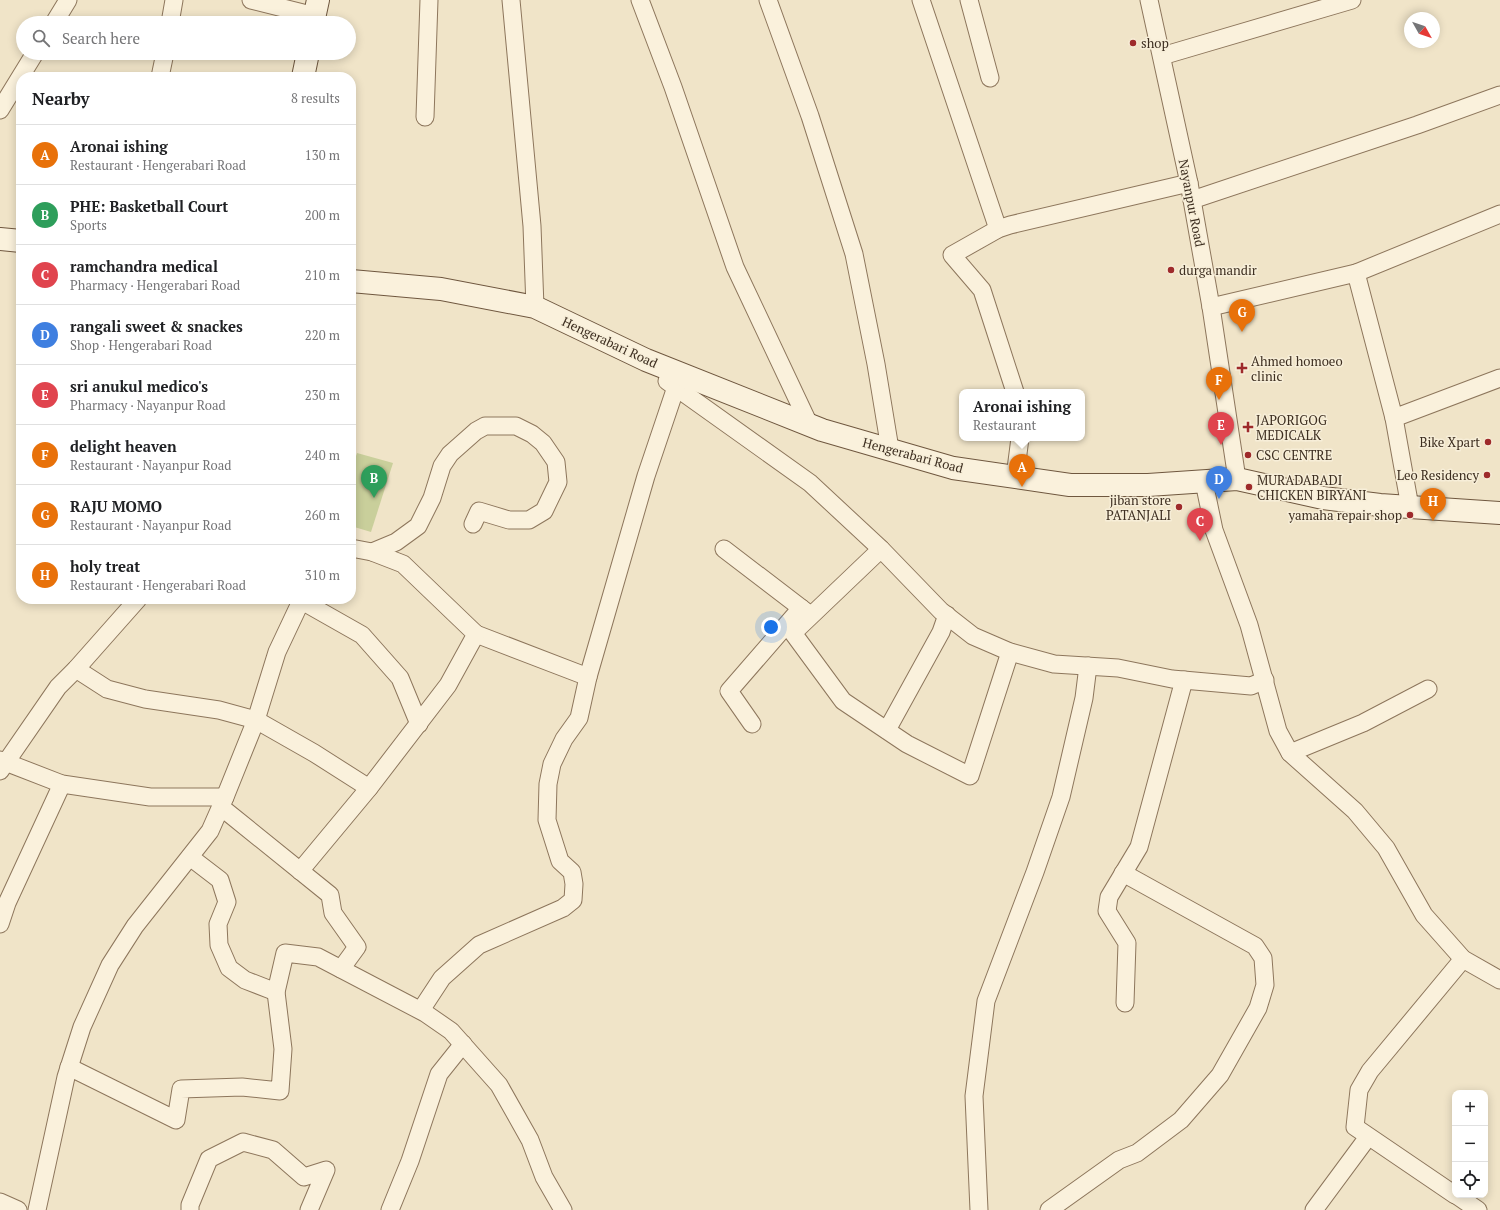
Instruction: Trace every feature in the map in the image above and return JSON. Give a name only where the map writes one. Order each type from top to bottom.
[{"type":"main road","points":[[304,72],[307,60]]},
{"type":"main road","points":[[0,239],[16,241]]},
{"type":"main road","name":"Hengerabari Road","points":[[356,281],[441,289],[535,307],[646,360],[809,424],[953,468],[1070,485],[1204,482],[1237,479],[1323,498],[1410,507],[1500,513]]},
{"type":"street","points":[[58,16],[68,0]]},
{"type":"street","points":[[171,16],[174,0]]},
{"type":"street","points":[[251,0],[315,13]]},
{"type":"street","points":[[425,117],[430,0]]},
{"type":"street","points":[[511,0],[532,226],[535,307]]},
{"type":"street","points":[[640,0],[735,267],[809,424]]},
{"type":"street","points":[[768,0],[810,116],[854,254],[876,364],[890,449]]},
{"type":"street","points":[[920,0],[998,229]]},
{"type":"street","points":[[969,0],[990,78]]},
{"type":"street","name":"Nayanpur Road","points":[[1149,0],[1189,183],[1211,307],[1237,479]]},
{"type":"street","points":[[1162,56],[1352,0]]},
{"type":"street","points":[[23,72],[31,60]]},
{"type":"street","points":[[161,72],[164,60]]},
{"type":"street","points":[[0,110],[16,84]]},
{"type":"street","points":[[1192,200],[1417,125],[1500,95]]},
{"type":"street","points":[[1014,389],[1002,356],[982,290],[952,254],[998,229],[1189,183]]},
{"type":"street","points":[[1211,307],[1356,273],[1500,214]]},
{"type":"street","points":[[1356,273],[1394,418],[1410,507]]},
{"type":"street","points":[[646,360],[676,387],[810,483],[881,549],[947,616],[973,636],[1010,652],[1054,664],[1118,668],[1184,680],[1251,686],[1265,680]]},
{"type":"street","points":[[1394,418],[1500,378]]},
{"type":"street","points":[[420,1010],[442,978],[479,944],[563,908],[573,900],[574,884],[572,872],[560,861],[547,820],[548,784],[552,764],[564,739],[579,718],[588,677],[646,476],[676,387]]},
{"type":"street","points":[[372,552],[396,542],[418,526],[432,498],[442,466],[450,454],[476,431],[486,426],[516,426],[532,434],[543,443],[556,462],[558,482],[544,511],[529,520],[509,520],[479,511],[473,524]]},
{"type":"street","points":[[1015,477],[1020,441]]},
{"type":"street","points":[[1204,482],[1214,530],[1249,625],[1278,731],[1290,753],[1355,811],[1386,848],[1424,915],[1463,959],[1500,980]]},
{"type":"street","points":[[356,549],[372,552],[403,564],[476,634],[588,677]]},
{"type":"street","points":[[724,549],[806,612]]},
{"type":"street","points":[[752,724],[729,691],[806,612],[881,549]]},
{"type":"street","points":[[134,604],[58,687],[2,764],[62,784],[150,797],[223,802],[300,871],[330,895],[333,912],[357,947],[341,969]]},
{"type":"street","points":[[37,1210],[70,1067],[82,1027],[110,965],[135,926],[210,831],[256,720],[277,652],[300,604]]},
{"type":"street","points":[[309,604],[362,635],[400,678],[419,724]]},
{"type":"street","points":[[806,612],[793,633],[843,701],[908,744],[970,776],[1010,652]]},
{"type":"street","points":[[887,730],[942,632],[947,616]]},
{"type":"street","points":[[300,871],[369,788],[448,685],[476,634]]},
{"type":"street","points":[[979,1210],[974,1096],[986,1001],[1035,872],[1061,797],[1084,698],[1088,666]]},
{"type":"street","points":[[76,669],[107,689],[145,699],[219,710],[256,720],[314,753],[369,788]]},
{"type":"street","points":[[1125,1003],[1127,942],[1107,911],[1109,897],[1138,847],[1184,680]]},
{"type":"street","points":[[1290,753],[1363,723],[1428,689]]},
{"type":"street","points":[[0,924],[7,903],[62,784]]},
{"type":"street","points":[[190,857],[220,880],[227,902],[218,924],[219,946],[229,968],[245,980],[276,992]]},
{"type":"street","points":[[1049,1210],[1120,1160],[1137,1153],[1181,1120],[1220,1075],[1258,1008],[1265,985],[1263,958],[1255,946],[1124,873]]},
{"type":"street","points":[[70,1067],[176,1120],[182,1089],[242,1087],[280,1091],[283,1049],[276,992],[285,953],[318,957],[420,1010],[451,1031],[499,1085],[530,1140],[544,1177],[562,1210]]},
{"type":"street","points":[[1452,1193],[1355,1127],[1359,1090],[1370,1071],[1463,959]]},
{"type":"street","points":[[390,1210],[410,1161],[439,1074],[463,1044]]},
{"type":"street","points":[[1317,1209],[1368,1137]]},
{"type":"street","points":[[190,1210],[190,1205],[209,1159],[243,1142],[273,1150],[304,1177],[326,1170],[309,1210]]},
{"type":"street","points":[[1460,1198],[1478,1210]]},
{"type":"street","points":[[0,1202],[18,1210]]},
{"type":"green space","points":[[357,453],[393,463],[371,532],[356,528]]},
{"type":"place","name":"shop","points":[[1133,43]]},
{"type":"place","name":"durga mandir","points":[[1171,270]]},
{"type":"place","name":"RAJU MOMO","points":[[1242,332]]},
{"type":"place","name":"Ahmed homoeo clinic","points":[[1242,368]]},
{"type":"place","name":"delight heaven","points":[[1219,400]]},
{"type":"place","name":"JAPORIGOG MEDICALK","points":[[1248,427]]},
{"type":"place","name":"Bike Xpart","points":[[1488,442]]},
{"type":"place","name":"sri anukul medico's","points":[[1221,445]]},
{"type":"place","name":"CSC CENTRE","points":[[1248,455]]},
{"type":"place","name":"Leo Residency","points":[[1487,475]]},
{"type":"place","name":"Aronai ishing","points":[[1022,487]]},
{"type":"place","name":"MURADABADI CHICKEN BIRYANI","points":[[1249,487]]},
{"type":"place","name":"PHE: Basketball Court","points":[[374,498]]},
{"type":"place","name":"rangali sweet & snackes","points":[[1219,499]]},
{"type":"place","name":"jiban store PATANJALI","points":[[1179,507]]},
{"type":"place","name":"yamaha repair shop","points":[[1410,515]]},
{"type":"place","name":"holy treat","points":[[1433,521]]},
{"type":"place","name":"ramchandra medical","points":[[1200,541]]}]
